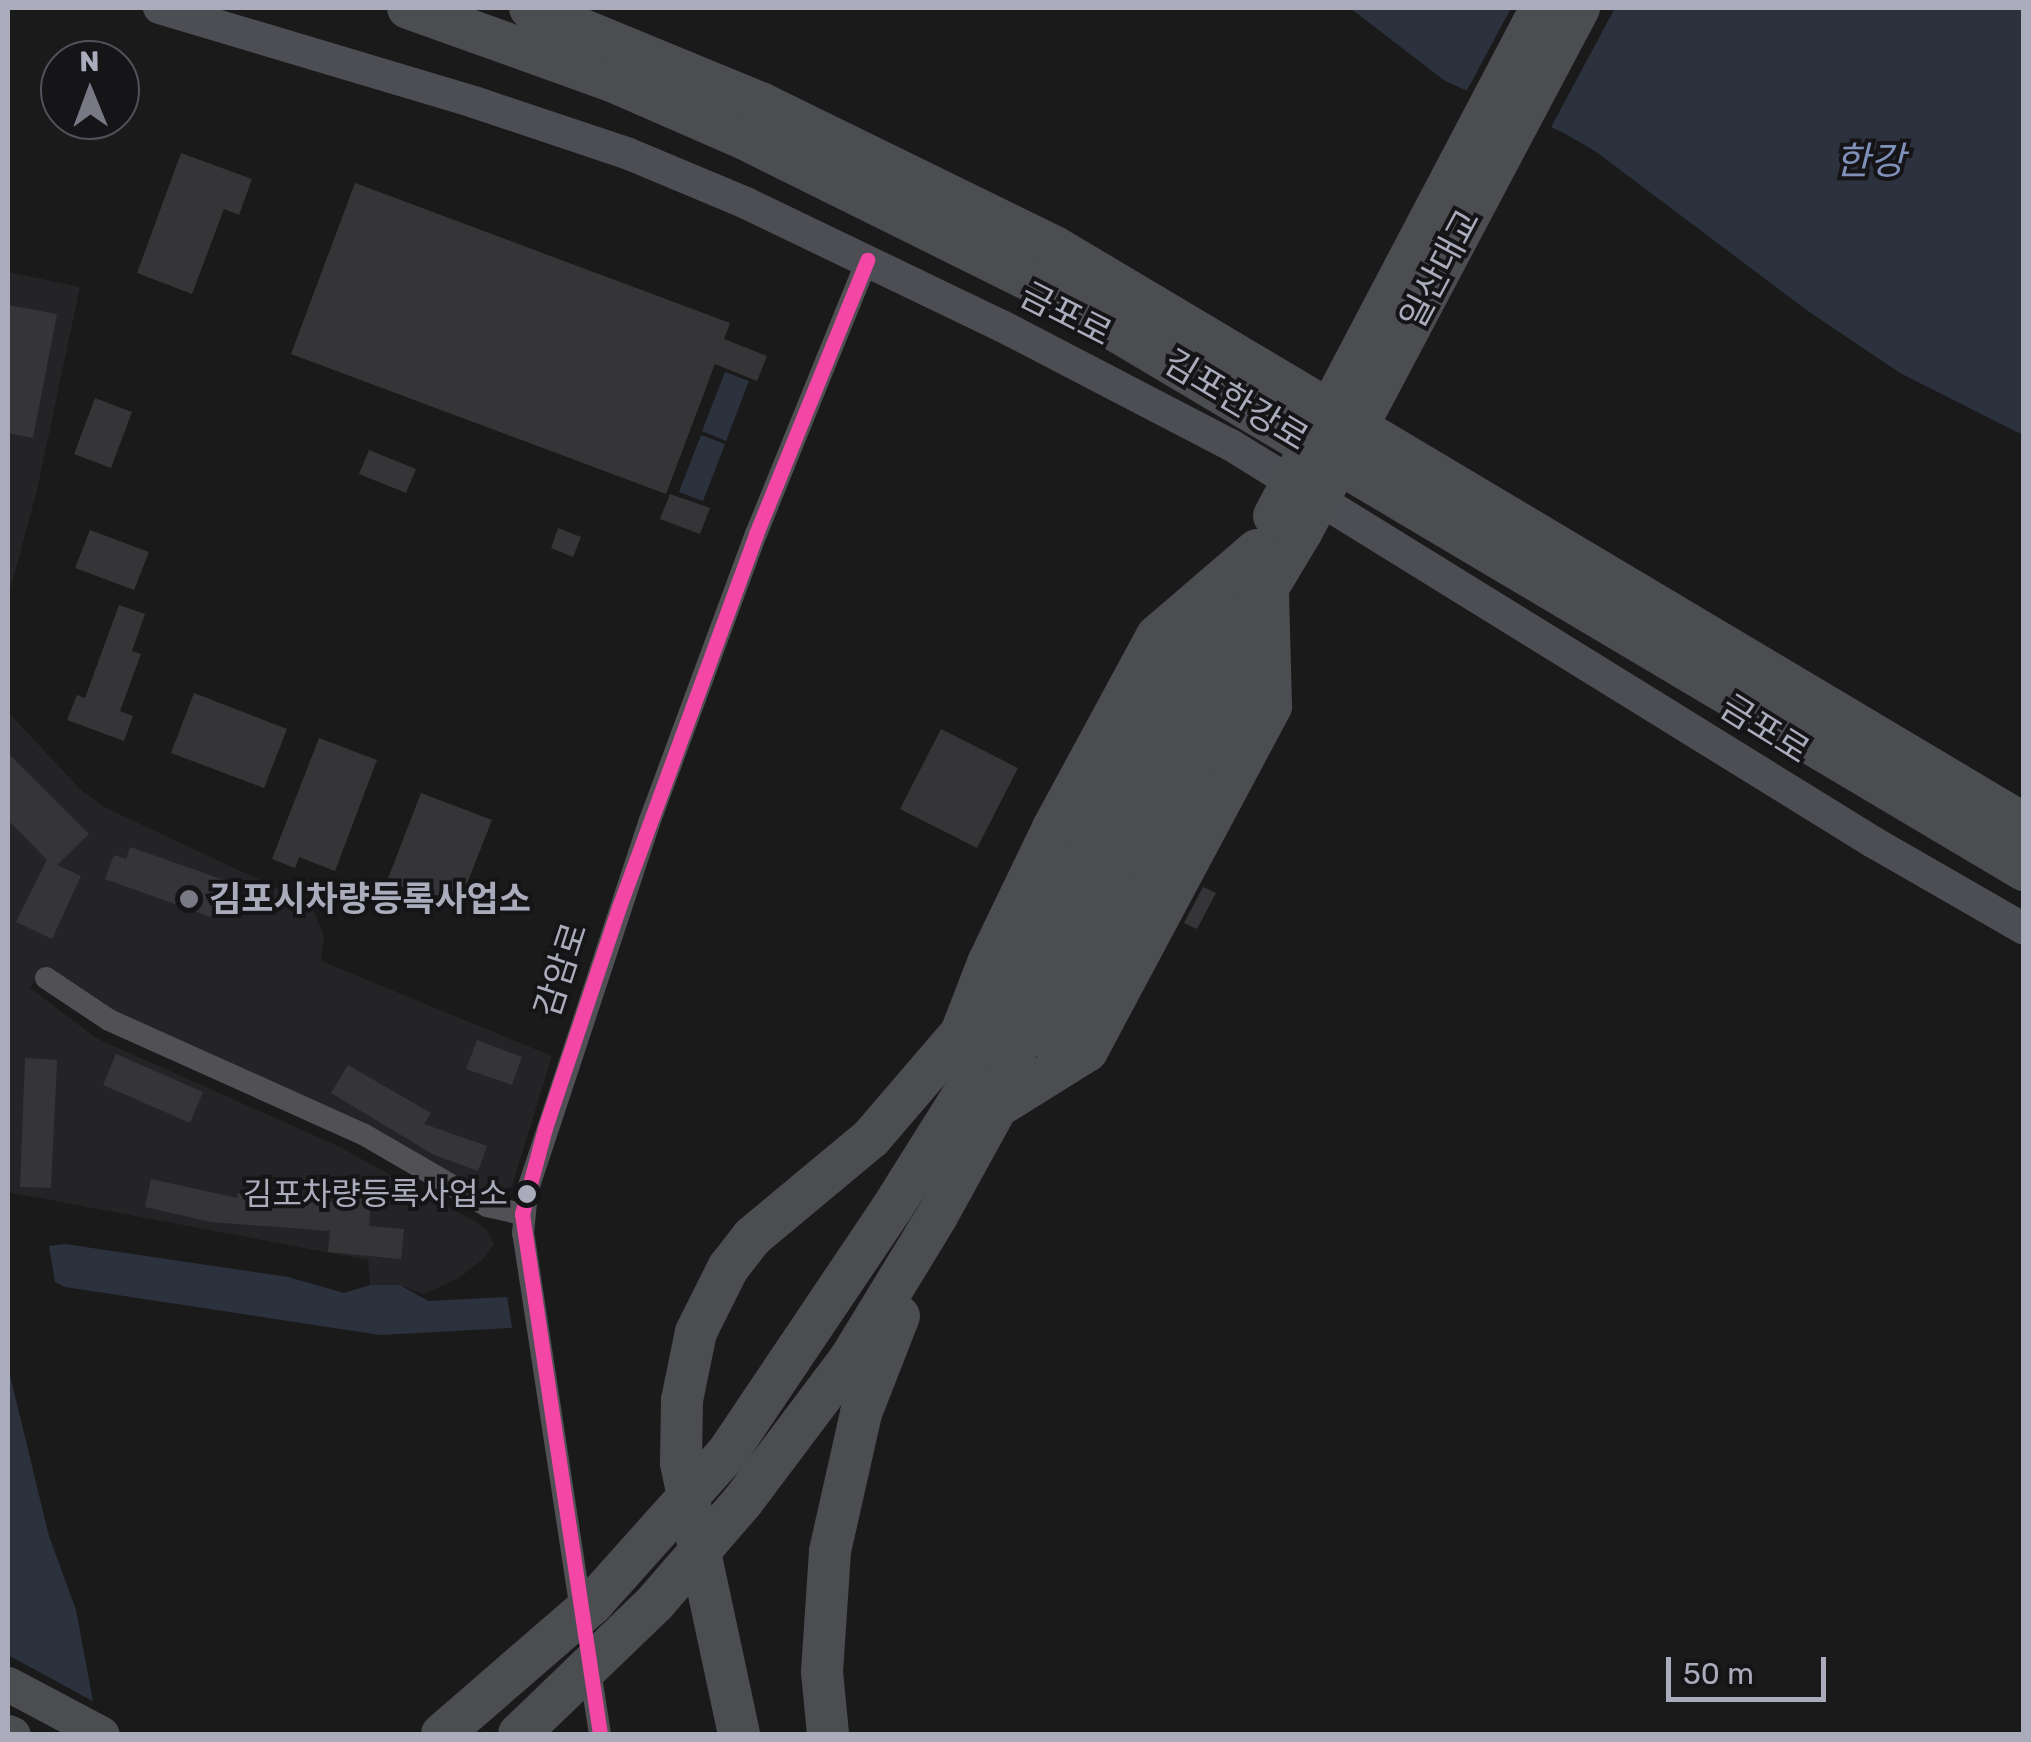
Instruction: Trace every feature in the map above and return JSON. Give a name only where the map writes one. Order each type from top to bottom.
[{"type":"highway","name":"김포한강로","points":[[408,8],[612,80],[797,164],[1037,284],[2024,870]]},
{"type":"highway","name":"김포한강로","points":[[530,8],[777,111],[1055,247],[2024,824]]},
{"type":"highway","name":"일산대교","points":[[1278,532],[1541,8]]},
{"type":"highway","name":"일산대교","points":[[1278,532],[1579,8]]},
{"type":"highway","points":[[442,1734],[593,1603],[728,1452],[892,1208],[996,1097],[1088,1050],[1271,706],[1268,593],[1278,532]]},
{"type":"highway","points":[[996,1097],[961,1032],[962,981],[1036,819],[1140,631],[1278,532]]},
{"type":"highway","points":[[996,1097],[995,1048],[1278,532]]},
{"type":"highway","points":[[828,1734],[822,1658],[830,1551],[861,1413],[938,1216],[1011,1060],[1211,683],[1268,593]]},
{"type":"highway","points":[[739,1734],[681,1463],[682,1400],[696,1332],[728,1268],[752,1237],[871,1138],[961,1032]]},
{"type":"highway","points":[[519,1734],[594,1667],[743,1501],[852,1357],[938,1216]]},
{"type":"main road","name":"금포로","points":[[159,8],[585,137],[671,170],[867,260],[1231,445],[1873,842],[2024,929]]},
{"type":"main road","points":[[8,1684],[102,1734]]},
{"type":"street","name":"감암로","points":[[600,1734],[522,1214],[545,1128],[619,907],[756,534],[867,260]]},
{"type":"street","points":[[46,978],[109,1020],[296,1102],[409,1158],[486,1206],[522,1214]]},
{"type":"shaded area","points":[[8,272],[80,287],[37,490],[8,598]]},
{"type":"shaded area","points":[[8,712],[82,791],[106,808],[311,904],[324,937],[321,961],[552,1056],[512,1186],[495,1196],[484,1194],[344,1114],[136,1022],[85,995],[44,965],[30,988],[96,1038],[338,1146],[476,1222],[487,1230],[494,1244],[482,1260],[459,1278],[424,1294],[400,1285],[370,1285],[368,1260],[8,1192]]},
{"type":"water","name":"한강","points":[[1350,8],[2023,8],[2023,435],[1900,373],[1808,311],[1595,151],[1562,132],[1445,81]]},
{"type":"water","points":[[725,372],[749,381],[726,441],[702,431]]},
{"type":"water","points":[[701,435],[725,444],[703,501],[679,492]]},
{"type":"water","points":[[65,1244],[288,1277],[344,1293],[370,1285],[400,1285],[428,1301],[507,1297],[512,1328],[380,1335],[65,1287],[55,1282],[49,1246]]},
{"type":"water","points":[[8,1367],[49,1536],[76,1610],[99,1734],[8,1734]]},
{"type":"pier","points":[[1511,8],[1615,8],[1549,131],[1464,96]]},
{"type":"pier","points":[[8,1655],[98,1704],[104,1734],[8,1734]]},
{"type":"building","points":[[181,153],[252,179],[239,215],[224,209],[192,294],[137,273]]},
{"type":"building","points":[[355,183],[730,323],[724,339],[767,356],[757,381],[715,364],[666,494],[291,354]]},
{"type":"building","points":[[8,305],[57,314],[33,438],[8,433]]},
{"type":"building","points":[[95,398],[132,412],[111,468],[74,454]]},
{"type":"building","points":[[369,450],[416,469],[406,493],[359,474]]},
{"type":"building","points":[[670,494],[710,508],[700,534],[660,519]]},
{"type":"building","points":[[558,528],[581,537],[573,557],[551,548]]},
{"type":"building","points":[[90,530],[149,552],[134,590],[75,568]]},
{"type":"building","points":[[119,605],[145,614],[132,651],[141,654],[120,711],[133,716],[124,741],[67,720],[77,695],[85,698]]},
{"type":"building","points":[[194,693],[287,729],[264,788],[171,753]]},
{"type":"building","points":[[941,729],[1018,768],[977,848],[900,809]]},
{"type":"building","points":[[319,738],[377,760],[335,871],[299,857],[295,868],[272,859]]},
{"type":"building","points":[[8,753],[89,834],[57,865],[81,876],[52,939],[16,922],[47,860],[8,820]]},
{"type":"building","points":[[421,793],[492,820],[457,909],[387,881]]},
{"type":"building","name":"김포시차량등록사업소","points":[[130,847],[224,880],[211,917],[105,879],[114,855],[126,859]]},
{"type":"building","points":[[1203,887],[1216,893],[1197,929],[1184,923]]},
{"type":"building","points":[[477,1040],[522,1057],[512,1085],[466,1069]]},
{"type":"building","points":[[116,1054],[203,1092],[190,1123],[103,1085]]},
{"type":"building","points":[[25,1058],[57,1060],[51,1188],[20,1187]]},
{"type":"building","points":[[348,1065],[431,1113],[424,1124],[487,1146],[478,1171],[434,1155],[331,1093]]},
{"type":"building","points":[[335,1176],[373,1180],[369,1226],[404,1229],[401,1259],[328,1252],[330,1231],[211,1222],[145,1207],[151,1179],[237,1198],[238,1193],[332,1202]]},
{"type":"transit line","points":[[600,1734],[522,1214],[545,1128],[619,907],[756,534],[867,260]]},
{"type":"place","name":"김포시차량등록사업소","points":[[189,899]]},
{"type":"place","name":"김포차량등록사업소","points":[[527,1194]]}]
